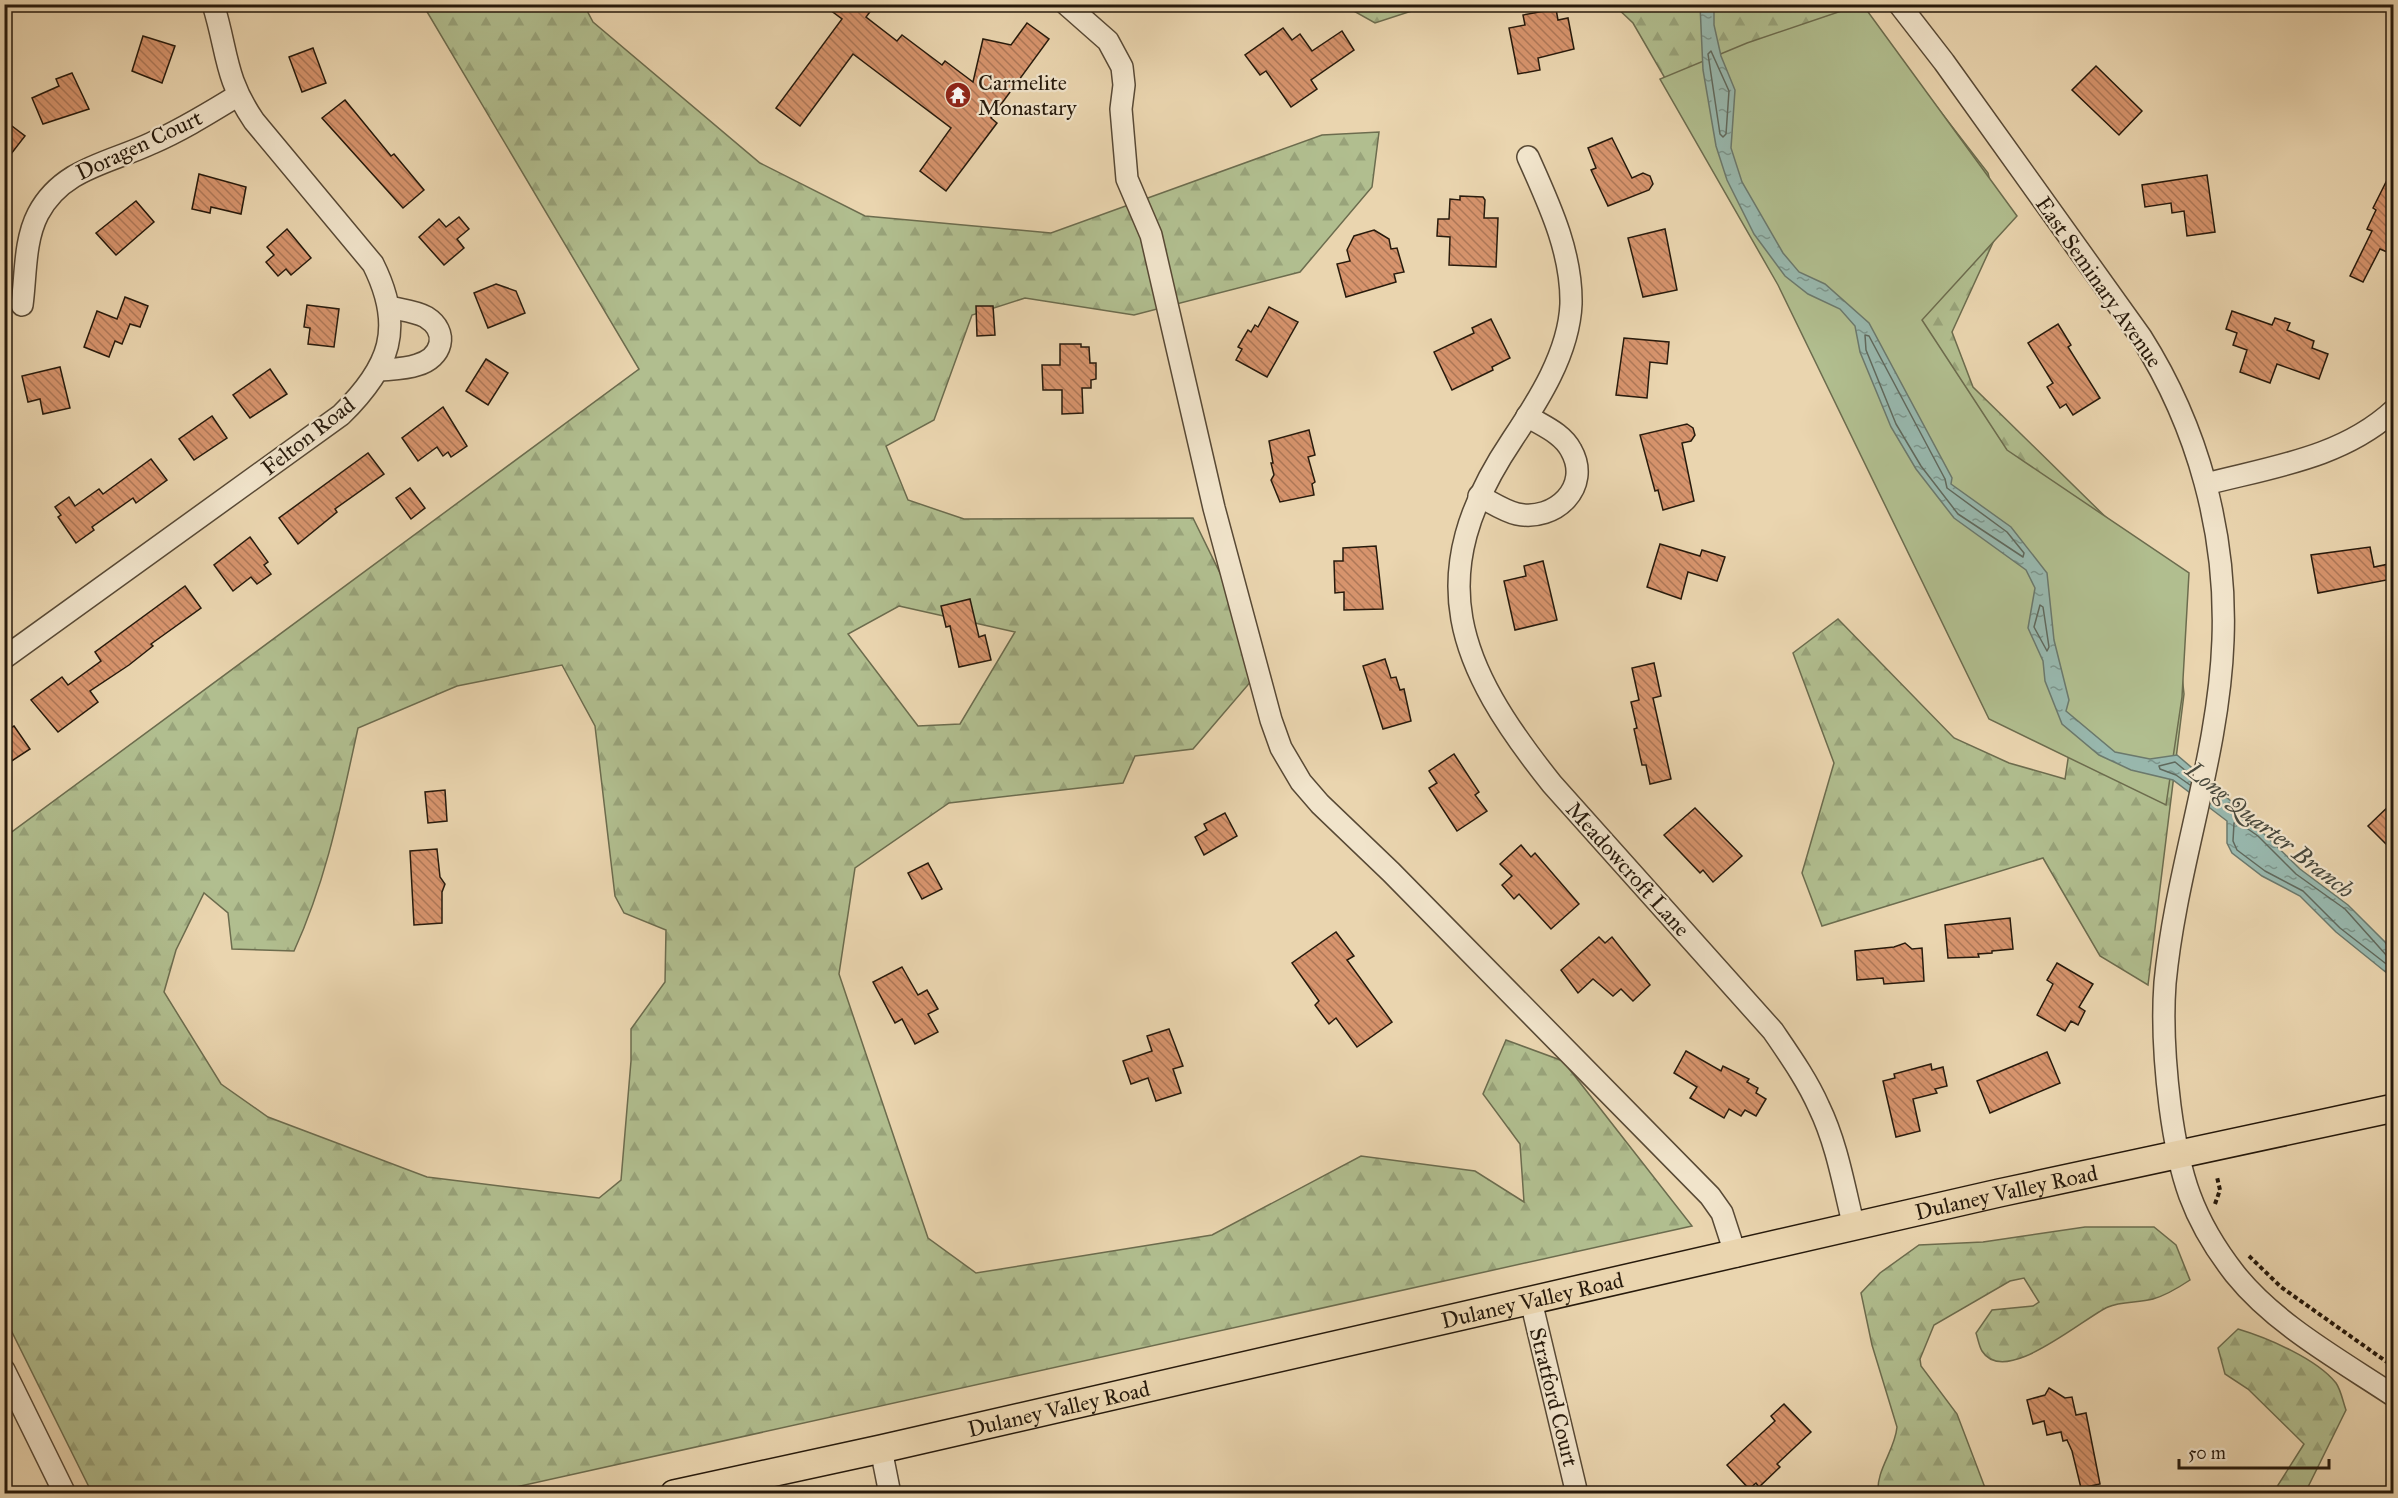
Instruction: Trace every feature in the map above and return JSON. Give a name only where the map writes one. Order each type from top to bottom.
[{"type":"main road","name":"Dulaney Valley Road","points":[[674,1494],[1736,1256],[1854,1227],[2394,1108]]},
{"type":"street","name":"Felton Road","points":[[4,658],[341,415],[364,392],[380,370],[388,349],[389,307],[383,285],[373,264],[254,121],[237,96],[227,69],[213,4]]},
{"type":"street","points":[[1066,4],[1108,41],[1122,67],[1124,85],[1121,109],[1127,179],[1151,234],[1214,508],[1271,720],[1281,748],[1301,782],[1320,804],[1710,1196],[1722,1213],[1736,1256]]},
{"type":"street","name":"East Seminary Avenue","points":[[1899,4],[1944,62],[2141,337],[2178,406],[2205,484],[2218,548],[2223,611],[2221,673],[2203,780],[2167,963],[2164,996],[2167,1083],[2182,1178],[2197,1215],[2220,1253],[2246,1287],[2292,1326],[2394,1396]]},
{"type":"street","name":"Doragen Court","points":[[22,305],[30,236],[38,215],[49,198],[67,179],[89,166],[150,145],[177,132],[237,96]]},
{"type":"street","name":"Meadowcroft Lane","points":[[1528,157],[1564,247],[1570,276],[1571,307],[1564,341],[1550,375],[1479,496],[1465,533],[1458,567],[1459,602],[1468,644],[1496,707],[1519,742],[1552,784],[1773,1031],[1819,1107],[1833,1145],[1854,1227]]},
{"type":"street","points":[[380,370],[416,366],[437,354],[441,346],[436,327],[428,319],[389,307]]},
{"type":"street","points":[[2205,484],[2331,450],[2371,429],[2394,410]]},
{"type":"street","points":[[1479,496],[1516,514],[1537,515],[1554,511],[1567,498],[1574,485],[1577,468],[1572,451],[1561,436],[1527,416]]},
{"type":"street","name":"Stratford Court","points":[[1531,1301],[1577,1494]]},
{"type":"street","points":[[4,1370],[65,1494]]},
{"type":"street","points":[[881,1449],[890,1494]]},
{"type":"path","points":[[2217,1177],[2220,1190],[2215,1204],[2217,1214]]},
{"type":"path","points":[[2244,1250],[2281,1287],[2394,1367]]},
{"type":"green space","points":[[423,5],[584,5],[593,22],[760,163],[865,216],[1051,233],[1322,135],[1379,132],[1372,187],[1300,272],[1134,315],[1025,298],[972,315],[934,420],[886,446],[908,500],[964,519],[1193,518],[1265,665],[1193,749],[1135,756],[1123,783],[949,803],[855,868],[839,974],[928,1238],[976,1273],[1212,1235],[1361,1156],[1475,1171],[1524,1202],[1520,1144],[1483,1094],[1506,1040],[1563,1061],[1692,1226],[484,1494],[92,1493],[5,1318],[5,837],[639,369]],"holes":[[[899,606],[1015,632],[960,724],[918,726],[848,634]],[[562,665],[595,726],[615,896],[624,913],[666,930],[665,982],[631,1029],[631,1061],[621,1180],[599,1198],[427,1177],[268,1117],[221,1084],[164,992],[176,950],[204,893],[228,913],[232,949],[294,951],[316,897],[339,813],[358,728],[457,686]]]},
{"type":"green space","points":[[1343,5],[1430,5],[1375,23]]},
{"type":"green space","points":[[1614,5],[1858,5],[1988,173],[2001,225],[1952,332],[1973,387],[2172,582],[2184,694],[2148,985],[2100,956],[2043,858],[1822,926],[1802,873],[1834,763],[1793,653],[1838,619],[1954,738],[2009,763],[2065,779],[2074,719],[1960,587],[1633,23]]},
{"type":"green space","points":[[1863,5],[2017,216],[1922,320],[2007,450],[2189,573],[2182,697],[2166,805],[1989,719],[1778,285],[1660,79],[1747,43]]},
{"type":"green space","points":[[2085,1227],[2154,1227],[2176,1245],[2190,1280],[2158,1297],[2108,1307],[2044,1347],[2008,1361],[1993,1360],[1982,1351],[1976,1333],[1992,1310],[2033,1306],[2039,1302],[2024,1278],[2010,1281],[1934,1325],[1920,1359],[1921,1366],[1957,1414],[1987,1493],[1878,1493],[1880,1476],[1897,1427],[1872,1345],[1861,1293],[1880,1273],[1919,1245],[1983,1242]]},
{"type":"green space","points":[[2238,1329],[2305,1358],[2328,1374],[2339,1389],[2346,1410],[2305,1493],[2273,1493],[2304,1444],[2248,1389],[2225,1374],[2218,1348]]},
{"type":"water","points":[[1700,5],[1714,5],[1714,25],[1721,56],[1735,90],[1731,148],[1742,182],[1783,253],[1799,272],[1825,284],[1869,323],[1952,478],[1951,484],[2011,527],[2047,573],[2054,640],[2069,700],[2066,711],[2115,752],[2150,759],[2177,755],[2232,802],[2245,821],[2262,832],[2300,869],[2348,905],[2385,942],[2393,956],[2393,978],[2336,932],[2300,896],[2262,876],[2232,853],[2227,843],[2227,821],[2173,780],[2131,770],[2099,755],[2062,724],[2045,681],[2043,661],[2028,628],[2035,588],[2026,570],[1954,518],[1916,469],[1891,427],[1860,352],[1855,326],[1840,309],[1808,294],[1785,276],[1754,234],[1727,180],[1716,146],[1703,70]]},
{"type":"building","name":"Carmelite Monastary","points":[[822,4],[876,4],[866,17],[897,41],[902,35],[942,65],[945,61],[973,82],[983,39],[1011,45],[1027,23],[1049,39],[991,118],[997,123],[946,191],[920,171],[951,128],[853,54],[800,126],[776,108],[842,19]]},
{"type":"building","points":[[1556,9],[1558,20],[1568,18],[1574,49],[1538,58],[1540,70],[1518,74],[1509,28],[1525,25],[1523,15]]},
{"type":"building","points":[[1283,28],[1292,40],[1300,34],[1312,51],[1342,31],[1354,50],[1311,80],[1317,89],[1291,107],[1266,71],[1260,75],[1245,55]]},
{"type":"building","points":[[143,36],[175,46],[162,83],[132,71]]},
{"type":"building","points":[[313,48],[326,83],[302,92],[289,57]]},
{"type":"building","points":[[2096,66],[2142,111],[2119,135],[2072,90]]},
{"type":"building","points":[[72,73],[89,109],[43,124],[32,98],[59,86],[56,79]]},
{"type":"building","points":[[345,100],[391,156],[394,154],[424,190],[403,208],[322,118]]},
{"type":"building","points":[[4,120],[25,136],[4,163]]},
{"type":"building","points":[[1612,138],[1632,178],[1643,173],[1650,176],[1653,184],[1649,190],[1608,206],[1591,170],[1596,168],[1588,148]]},
{"type":"building","points":[[2394,166],[2394,255],[2380,249],[2363,282],[2350,276],[2372,231],[2367,229],[2376,210],[2373,208]]},
{"type":"building","points":[[199,174],[246,187],[241,214],[211,207],[210,213],[192,209]]},
{"type":"building","points":[[2207,175],[2215,232],[2187,236],[2184,211],[2172,213],[2171,203],[2145,207],[2142,185]]},
{"type":"building","points":[[1460,196],[1483,197],[1485,200],[1484,218],[1498,218],[1496,267],[1449,265],[1450,237],[1437,236],[1438,219],[1449,219],[1450,199],[1460,200]]},
{"type":"building","points":[[136,201],[154,222],[116,255],[96,233]]},
{"type":"building","points":[[459,217],[469,229],[457,239],[464,248],[444,265],[419,237],[439,219],[446,227]]},
{"type":"building","points":[[287,229],[311,258],[291,275],[286,269],[278,276],[266,262],[274,255],[267,247]]},
{"type":"building","points":[[1665,229],[1677,290],[1643,297],[1628,238]]},
{"type":"building","points":[[1374,230],[1389,239],[1391,249],[1397,248],[1404,272],[1394,274],[1396,282],[1346,297],[1337,264],[1350,261],[1347,250],[1354,236]]},
{"type":"building","points":[[496,284],[516,291],[525,313],[488,328],[474,293]]},
{"type":"building","points":[[125,297],[148,306],[140,327],[130,324],[122,344],[115,341],[109,357],[84,347],[97,311],[117,319]]},
{"type":"building","points":[[307,305],[339,309],[334,347],[308,344],[310,328],[304,327]]},
{"type":"building","points":[[976,306],[993,306],[995,335],[977,336]]},
{"type":"building","points":[[1269,307],[1298,322],[1267,377],[1236,360],[1242,349],[1238,347],[1248,330],[1251,332],[1255,325],[1258,327]]},
{"type":"building","points":[[2232,311],[2272,325],[2275,318],[2290,323],[2287,330],[2314,341],[2312,348],[2328,354],[2319,379],[2277,364],[2270,383],[2240,372],[2247,350],[2233,345],[2237,333],[2226,329]]},
{"type":"building","points":[[1491,319],[1510,358],[1492,367],[1493,370],[1452,390],[1434,352],[1474,333],[1472,328]]},
{"type":"building","points":[[2058,324],[2071,345],[2068,347],[2100,398],[2073,415],[2066,404],[2060,408],[2047,387],[2053,383],[2028,343]]},
{"type":"building","points":[[1624,338],[1669,342],[1667,364],[1650,362],[1647,398],[1616,395]]},
{"type":"building","points":[[1060,344],[1081,344],[1081,347],[1089,347],[1090,363],[1096,363],[1096,379],[1091,380],[1091,388],[1082,388],[1083,413],[1062,414],[1062,390],[1043,390],[1042,365],[1060,365]]},
{"type":"building","points":[[486,359],[508,373],[488,405],[466,391]]},
{"type":"building","points":[[60,367],[70,408],[43,414],[40,399],[28,402],[22,376]]},
{"type":"building","points":[[270,369],[287,394],[250,418],[233,395]]},
{"type":"building","points":[[443,407],[467,446],[451,457],[448,452],[443,456],[437,447],[418,461],[402,438]]},
{"type":"building","points":[[212,416],[227,438],[194,460],[179,439]]},
{"type":"building","points":[[1687,424],[1693,428],[1695,435],[1691,441],[1682,443],[1694,501],[1663,510],[1658,490],[1655,491],[1640,435]]},
{"type":"building","points":[[1309,430],[1315,455],[1308,457],[1315,482],[1312,484],[1314,495],[1280,502],[1271,480],[1274,475],[1269,441]]},
{"type":"building","points":[[368,453],[384,474],[335,509],[337,512],[298,544],[279,518]]},
{"type":"building","points":[[151,459],[167,480],[136,503],[133,498],[92,527],[94,530],[76,543],[58,517],[61,515],[55,507],[69,497],[75,506],[99,489],[103,494]]},
{"type":"building","points":[[410,488],[425,508],[411,519],[396,498]]},
{"type":"building","points":[[250,537],[268,562],[264,565],[271,574],[257,584],[251,577],[233,591],[214,565]]},
{"type":"building","points":[[1660,544],[1700,556],[1702,550],[1725,557],[1717,581],[1688,572],[1681,599],[1647,587]]},
{"type":"building","points":[[1376,546],[1383,609],[1344,610],[1344,592],[1335,593],[1334,561],[1343,561],[1343,548]]},
{"type":"building","points":[[2370,547],[2374,567],[2389,564],[2392,579],[2318,593],[2311,555]]},
{"type":"building","points":[[1543,561],[1557,620],[1515,630],[1504,581],[1526,576],[1524,566]]},
{"type":"building","points":[[185,586],[201,608],[151,644],[153,646],[129,665],[90,691],[98,702],[58,732],[31,700],[62,677],[68,685],[101,661],[95,652]]},
{"type":"building","points":[[970,599],[979,637],[985,635],[991,660],[959,667],[950,626],[946,627],[941,606]]},
{"type":"building","points":[[1385,659],[1391,678],[1396,677],[1400,690],[1404,689],[1411,721],[1383,729],[1363,666]]},
{"type":"building","points":[[1654,663],[1661,696],[1653,698],[1671,779],[1650,784],[1646,765],[1642,765],[1634,729],[1637,728],[1631,702],[1639,700],[1632,668]]},
{"type":"building","points":[[14,726],[30,749],[4,766],[4,732]]},
{"type":"building","points":[[1454,754],[1479,792],[1475,795],[1487,811],[1457,831],[1429,788],[1437,783],[1429,771]]},
{"type":"building","points":[[445,790],[447,821],[428,823],[425,792]]},
{"type":"building","points":[[2394,801],[2394,852],[2368,826]]},
{"type":"building","points":[[1695,808],[1742,856],[1713,882],[1703,870],[1700,873],[1664,835]]},
{"type":"building","points":[[1225,813],[1237,836],[1204,855],[1195,837],[1207,830],[1204,824]]},
{"type":"building","points":[[1521,845],[1531,857],[1535,853],[1579,904],[1551,929],[1519,894],[1514,899],[1502,885],[1512,876],[1500,864]]},
{"type":"building","points":[[437,849],[440,877],[445,884],[442,892],[442,923],[414,925],[410,851]]},
{"type":"building","points":[[928,863],[942,889],[922,899],[908,873]]},
{"type":"building","points":[[2010,918],[2013,949],[1978,954],[1979,957],[1948,958],[1945,925]]},
{"type":"building","points":[[1336,932],[1354,956],[1347,960],[1392,1022],[1357,1047],[1336,1018],[1329,1024],[1315,1005],[1319,1001],[1292,963]]},
{"type":"building","points":[[1599,937],[1605,943],[1612,937],[1650,985],[1633,1001],[1621,989],[1613,996],[1593,979],[1578,993],[1561,970]]},
{"type":"building","points":[[1905,943],[1912,949],[1922,948],[1924,981],[1884,984],[1883,978],[1857,980],[1855,951],[1894,947]]},
{"type":"building","points":[[2057,963],[2093,984],[2079,1007],[2085,1011],[2078,1025],[2071,1021],[2065,1031],[2037,1015],[2053,984],[2047,980]]},
{"type":"building","points":[[902,967],[918,995],[927,990],[938,1009],[928,1014],[938,1032],[915,1044],[902,1019],[895,1023],[873,982]]},
{"type":"building","points":[[1169,1029],[1183,1066],[1173,1069],[1181,1093],[1156,1101],[1148,1078],[1131,1084],[1123,1061],[1152,1051],[1147,1036]]},
{"type":"building","points":[[1686,1051],[1721,1071],[1723,1066],[1749,1079],[1747,1082],[1758,1088],[1756,1093],[1766,1099],[1756,1116],[1745,1110],[1741,1116],[1729,1109],[1724,1118],[1690,1098],[1697,1087],[1674,1073]]},
{"type":"building","points":[[2047,1052],[2060,1083],[1990,1113],[1977,1081]]},
{"type":"building","points":[[1931,1064],[1932,1070],[1943,1067],[1947,1086],[1935,1089],[1937,1093],[1913,1099],[1920,1131],[1896,1137],[1883,1081],[1895,1078],[1894,1074]]},
{"type":"building","points":[[2049,1388],[2065,1398],[2072,1397],[2076,1415],[2086,1413],[2100,1484],[2081,1488],[2072,1451],[2067,1440],[2063,1441],[2061,1432],[2047,1435],[2044,1421],[2033,1424],[2027,1400],[2045,1395]]},
{"type":"building","points":[[1784,1404],[1811,1432],[1777,1464],[1780,1467],[1759,1487],[1756,1483],[1749,1489],[1727,1465],[1775,1421],[1771,1416]]},
{"type":"place","name":"Carmelite Monastary","points":[[958,95]]},
{"type":"water label","name":"Long Quarter Branch","points":[[2270,830]]}]
